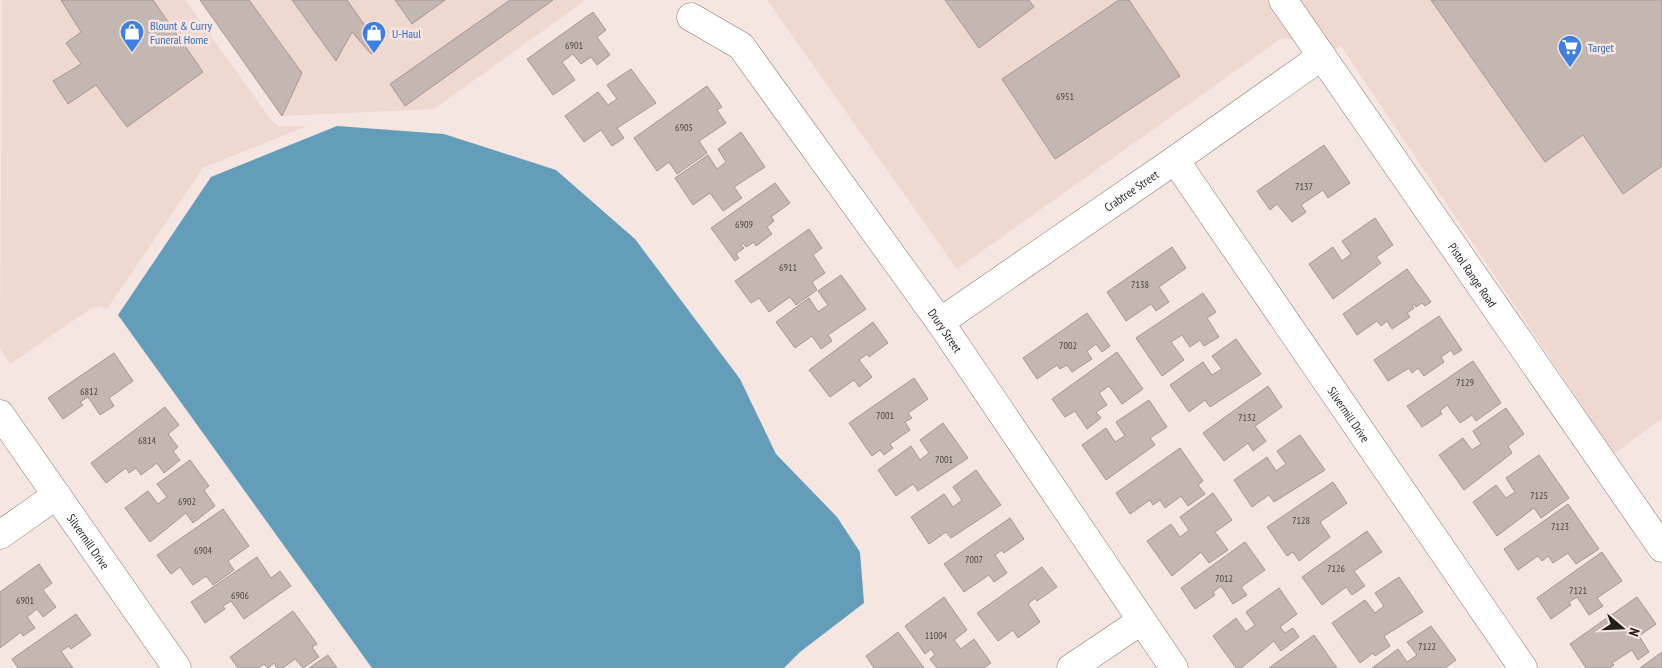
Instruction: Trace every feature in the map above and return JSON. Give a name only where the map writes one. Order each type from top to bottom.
[{"type":"street","name":"Pistol Range Road","points":[[1283,0],[1662,548]]},
{"type":"street","name":"Drury Street","points":[[691,17],[740,46],[940,322],[1174,668]]},
{"type":"street","name":"Crabtree Street","points":[[940,322],[1322,56]]},
{"type":"street","name":"Silvermill Drive","points":[[1175,160],[1523,668]]},
{"type":"street","name":"Silvermill Drive","points":[[0,414],[177,668]]},
{"type":"street","points":[[0,535],[57,495]]},
{"type":"street","points":[[1072,668],[1141,621]]},
{"type":"shaded area","points":[[2,0],[185,0],[272,121],[279,126],[307,126],[203,168],[107,309],[100,306],[92,308],[10,364],[0,348]]},
{"type":"shaded area","name":"U-Haul","points":[[200,0],[586,0],[434,109],[282,116]]},
{"type":"shaded area","points":[[767,0],[1267,0],[1295,41],[1287,38],[1279,40],[957,269]]},
{"type":"shaded area","points":[[1300,0],[1662,0],[1662,418],[1614,454],[1341,46],[1335,50]]},
{"type":"water","points":[[337,126],[444,134],[556,170],[635,239],[740,379],[776,454],[837,517],[860,552],[864,603],[800,652],[784,668],[372,668],[118,315],[211,177]]},
{"type":"building","name":"Blount & Curry Funeral Home","points":[[61,0],[153,0],[203,72],[127,127],[96,85],[68,104],[53,81],[81,64],[66,43],[81,32]]},
{"type":"building","points":[[200,0],[249,0],[302,73],[282,116]]},
{"type":"building","points":[[292,0],[347,0],[380,47],[371,54],[352,32],[336,61]]},
{"type":"building","points":[[395,0],[445,0],[412,24]]},
{"type":"building","points":[[510,0],[553,0],[405,106],[390,84]]},
{"type":"building","points":[[945,0],[1029,0],[1034,7],[979,48]]},
{"type":"building","points":[[1119,0],[1129,0],[1180,76],[1055,159],[1002,79]]},
{"type":"building","name":"Target","points":[[1431,0],[1662,0],[1662,166],[1623,194],[1583,135],[1545,162]]},
{"type":"building","points":[[593,12],[606,30],[597,37],[610,55],[597,65],[591,57],[581,64],[573,54],[562,62],[575,80],[553,95],[527,59]]},
{"type":"building","points":[[631,69],[656,103],[617,128],[624,138],[612,146],[601,130],[584,142],[565,116],[598,92],[608,105],[617,99],[607,85]]},
{"type":"building","points":[[707,86],[722,107],[717,110],[726,123],[699,141],[707,153],[677,174],[669,162],[657,171],[634,138]]},
{"type":"building","points":[[741,132],[765,167],[734,187],[742,198],[723,211],[710,193],[693,205],[675,178],[708,155],[717,169],[726,162],[718,149]]},
{"type":"building","points":[[1324,145],[1350,183],[1328,198],[1323,190],[1301,205],[1306,212],[1292,222],[1277,204],[1270,210],[1257,191]]},
{"type":"building","points":[[775,183],[790,203],[771,217],[774,221],[767,227],[772,234],[756,246],[754,242],[746,247],[743,243],[741,245],[744,248],[736,254],[739,258],[735,261],[711,228]]},
{"type":"building","points":[[1375,218],[1393,245],[1376,257],[1381,263],[1333,299],[1309,264],[1333,247],[1342,261],[1351,254],[1342,241]]},
{"type":"building","points":[[809,229],[822,248],[813,255],[825,273],[812,282],[817,290],[796,305],[790,297],[769,312],[759,298],[751,303],[735,281]]},
{"type":"building","points":[[1172,247],[1186,268],[1159,287],[1169,302],[1156,311],[1151,304],[1126,321],[1107,292]]},
{"type":"building","points":[[1407,269],[1431,302],[1425,306],[1422,303],[1416,307],[1414,304],[1412,306],[1414,308],[1407,313],[1410,317],[1392,329],[1387,321],[1381,326],[1377,321],[1357,335],[1343,314]]},
{"type":"building","points":[[841,275],[866,309],[828,335],[832,341],[821,349],[812,336],[795,348],[776,322],[809,298],[818,312],[828,305],[818,291]]},
{"type":"building","points":[[1203,293],[1216,312],[1207,318],[1219,337],[1204,346],[1200,340],[1190,347],[1182,335],[1171,342],[1184,360],[1162,376],[1136,338]]},
{"type":"building","points":[[1087,313],[1110,346],[1102,352],[1096,344],[1087,351],[1092,359],[1072,372],[1067,365],[1060,369],[1057,365],[1037,379],[1023,358]]},
{"type":"building","points":[[1439,316],[1462,350],[1454,355],[1451,350],[1441,357],[1444,362],[1424,376],[1418,368],[1412,373],[1409,368],[1388,381],[1374,360]]},
{"type":"building","points":[[873,322],[888,343],[869,357],[867,354],[859,360],[872,377],[859,387],[854,380],[830,397],[809,370]]},
{"type":"building","points":[[1236,339],[1261,374],[1210,407],[1205,400],[1189,412],[1170,385],[1203,362],[1212,375],[1222,369],[1212,356]]},
{"type":"building","points":[[1117,352],[1143,389],[1122,404],[1109,386],[1099,393],[1107,405],[1096,412],[1101,418],[1087,429],[1075,411],[1065,417],[1052,399]]},
{"type":"building","points":[[114,353],[133,381],[109,398],[114,406],[100,415],[88,397],[80,402],[83,405],[63,419],[48,398]]},
{"type":"building","points":[[1473,361],[1501,403],[1476,421],[1472,415],[1460,423],[1447,405],[1440,411],[1442,414],[1422,427],[1407,406]]},
{"type":"building","points":[[914,378],[928,399],[908,413],[912,418],[905,422],[910,430],[890,444],[893,448],[884,455],[880,450],[872,456],[849,423]]},
{"type":"building","points":[[1268,386],[1282,407],[1255,426],[1266,441],[1253,451],[1248,443],[1224,461],[1203,433]]},
{"type":"building","points":[[1149,400],[1167,427],[1150,438],[1155,445],[1106,480],[1082,445],[1106,428],[1115,442],[1125,436],[1116,422]]},
{"type":"building","points":[[165,407],[179,425],[168,434],[178,447],[173,451],[180,460],[164,473],[157,463],[141,475],[136,468],[129,473],[126,468],[106,483],[91,463]]},
{"type":"building","points":[[1506,408],[1524,434],[1508,446],[1512,453],[1464,490],[1439,455],[1463,438],[1472,450],[1481,444],[1473,431]]},
{"type":"building","points":[[943,423],[968,458],[918,491],[913,484],[896,496],[878,470],[911,446],[920,460],[929,453],[920,440]]},
{"type":"building","points":[[1300,435],[1325,470],[1274,502],[1269,495],[1252,507],[1234,480],[1267,457],[1276,471],[1286,464],[1277,451]]},
{"type":"building","points":[[1180,448],[1203,481],[1198,485],[1205,494],[1188,506],[1181,496],[1165,508],[1160,500],[1153,505],[1150,500],[1130,514],[1116,493]]},
{"type":"building","points":[[1539,455],[1569,498],[1541,518],[1534,508],[1497,536],[1473,502],[1496,485],[1506,498],[1515,492],[1506,478]]},
{"type":"building","points":[[190,460],[209,486],[204,490],[215,506],[193,523],[186,513],[150,542],[125,508],[148,491],[158,504],[167,497],[157,484]]},
{"type":"building","points":[[976,470],[1001,505],[951,538],[946,532],[929,544],[911,517],[944,494],[953,507],[962,500],[953,487]]},
{"type":"building","points":[[1333,482],[1347,503],[1320,522],[1330,537],[1299,561],[1293,552],[1287,556],[1267,527]]},
{"type":"building","points":[[1213,493],[1232,520],[1215,532],[1228,550],[1209,563],[1201,552],[1172,576],[1147,541],[1171,524],[1180,537],[1189,530],[1180,517]]},
{"type":"building","points":[[1568,504],[1599,549],[1576,564],[1568,553],[1553,563],[1548,556],[1542,561],[1538,556],[1518,570],[1504,549]]},
{"type":"building","points":[[223,509],[249,546],[228,561],[234,570],[213,585],[206,576],[193,585],[180,567],[171,574],[157,555]]},
{"type":"building","points":[[1010,518],[1024,539],[1004,553],[1002,550],[995,555],[1007,573],[994,582],[989,575],[964,592],[944,564]]},
{"type":"building","points":[[1367,531],[1382,552],[1354,571],[1365,586],[1352,595],[1346,587],[1322,605],[1302,577]]},
{"type":"building","points":[[1245,542],[1265,570],[1241,587],[1247,595],[1233,604],[1221,586],[1213,592],[1215,595],[1195,609],[1181,588]]},
{"type":"building","points":[[1602,552],[1622,581],[1597,598],[1603,606],[1589,615],[1577,597],[1569,602],[1571,605],[1551,619],[1537,598]]},
{"type":"building","points":[[257,557],[271,578],[280,571],[291,586],[244,619],[231,601],[223,606],[225,609],[205,623],[191,602]]},
{"type":"building","points":[[39,564],[52,583],[43,590],[56,607],[43,617],[37,609],[27,617],[35,628],[23,636],[21,632],[0,648],[0,592]]},
{"type":"building","points":[[1042,567],[1057,587],[1037,601],[1035,598],[1028,604],[1040,622],[1018,638],[1013,630],[998,641],[977,613]]},
{"type":"building","points":[[1399,577],[1423,612],[1384,636],[1390,646],[1375,656],[1373,653],[1360,663],[1332,623],[1365,600],[1375,613],[1384,606],[1375,593]]},
{"type":"building","points":[[1279,588],[1297,614],[1280,627],[1285,633],[1293,628],[1299,637],[1281,651],[1274,641],[1241,668],[1236,668],[1213,636],[1236,618],[1246,632],[1255,625],[1246,612]]},
{"type":"building","points":[[944,597],[967,630],[954,640],[961,649],[974,639],[991,663],[984,668],[937,668],[930,659],[935,655],[931,649],[925,654],[905,626]]},
{"type":"building","points":[[1637,597],[1656,624],[1639,636],[1649,652],[1638,660],[1632,650],[1612,663],[1614,665],[1610,668],[1586,668],[1570,644]]},
{"type":"building","points":[[293,611],[317,644],[312,647],[319,657],[303,668],[295,659],[283,668],[277,668],[274,663],[268,668],[264,664],[258,668],[238,668],[230,657]]},
{"type":"building","points":[[76,614],[91,635],[71,649],[69,646],[61,651],[73,668],[18,668],[12,659]]},
{"type":"building","points":[[1431,626],[1456,660],[1445,668],[1372,668],[1398,649],[1407,662],[1417,655],[1407,642]]},
{"type":"building","points":[[898,632],[924,668],[874,668],[866,656]]},
{"type":"building","points":[[1314,635],[1337,668],[1269,668]]},
{"type":"building","points":[[1662,652],[1662,668],[1640,668]]},
{"type":"building","points":[[328,655],[337,668],[309,668]]},
{"type":"place","name":"Blount & Curry Funeral Home","points":[[132,53]]},
{"type":"place","name":"U-Haul","points":[[374,54]]},
{"type":"place","name":"Target","points":[[1570,68]]}]
